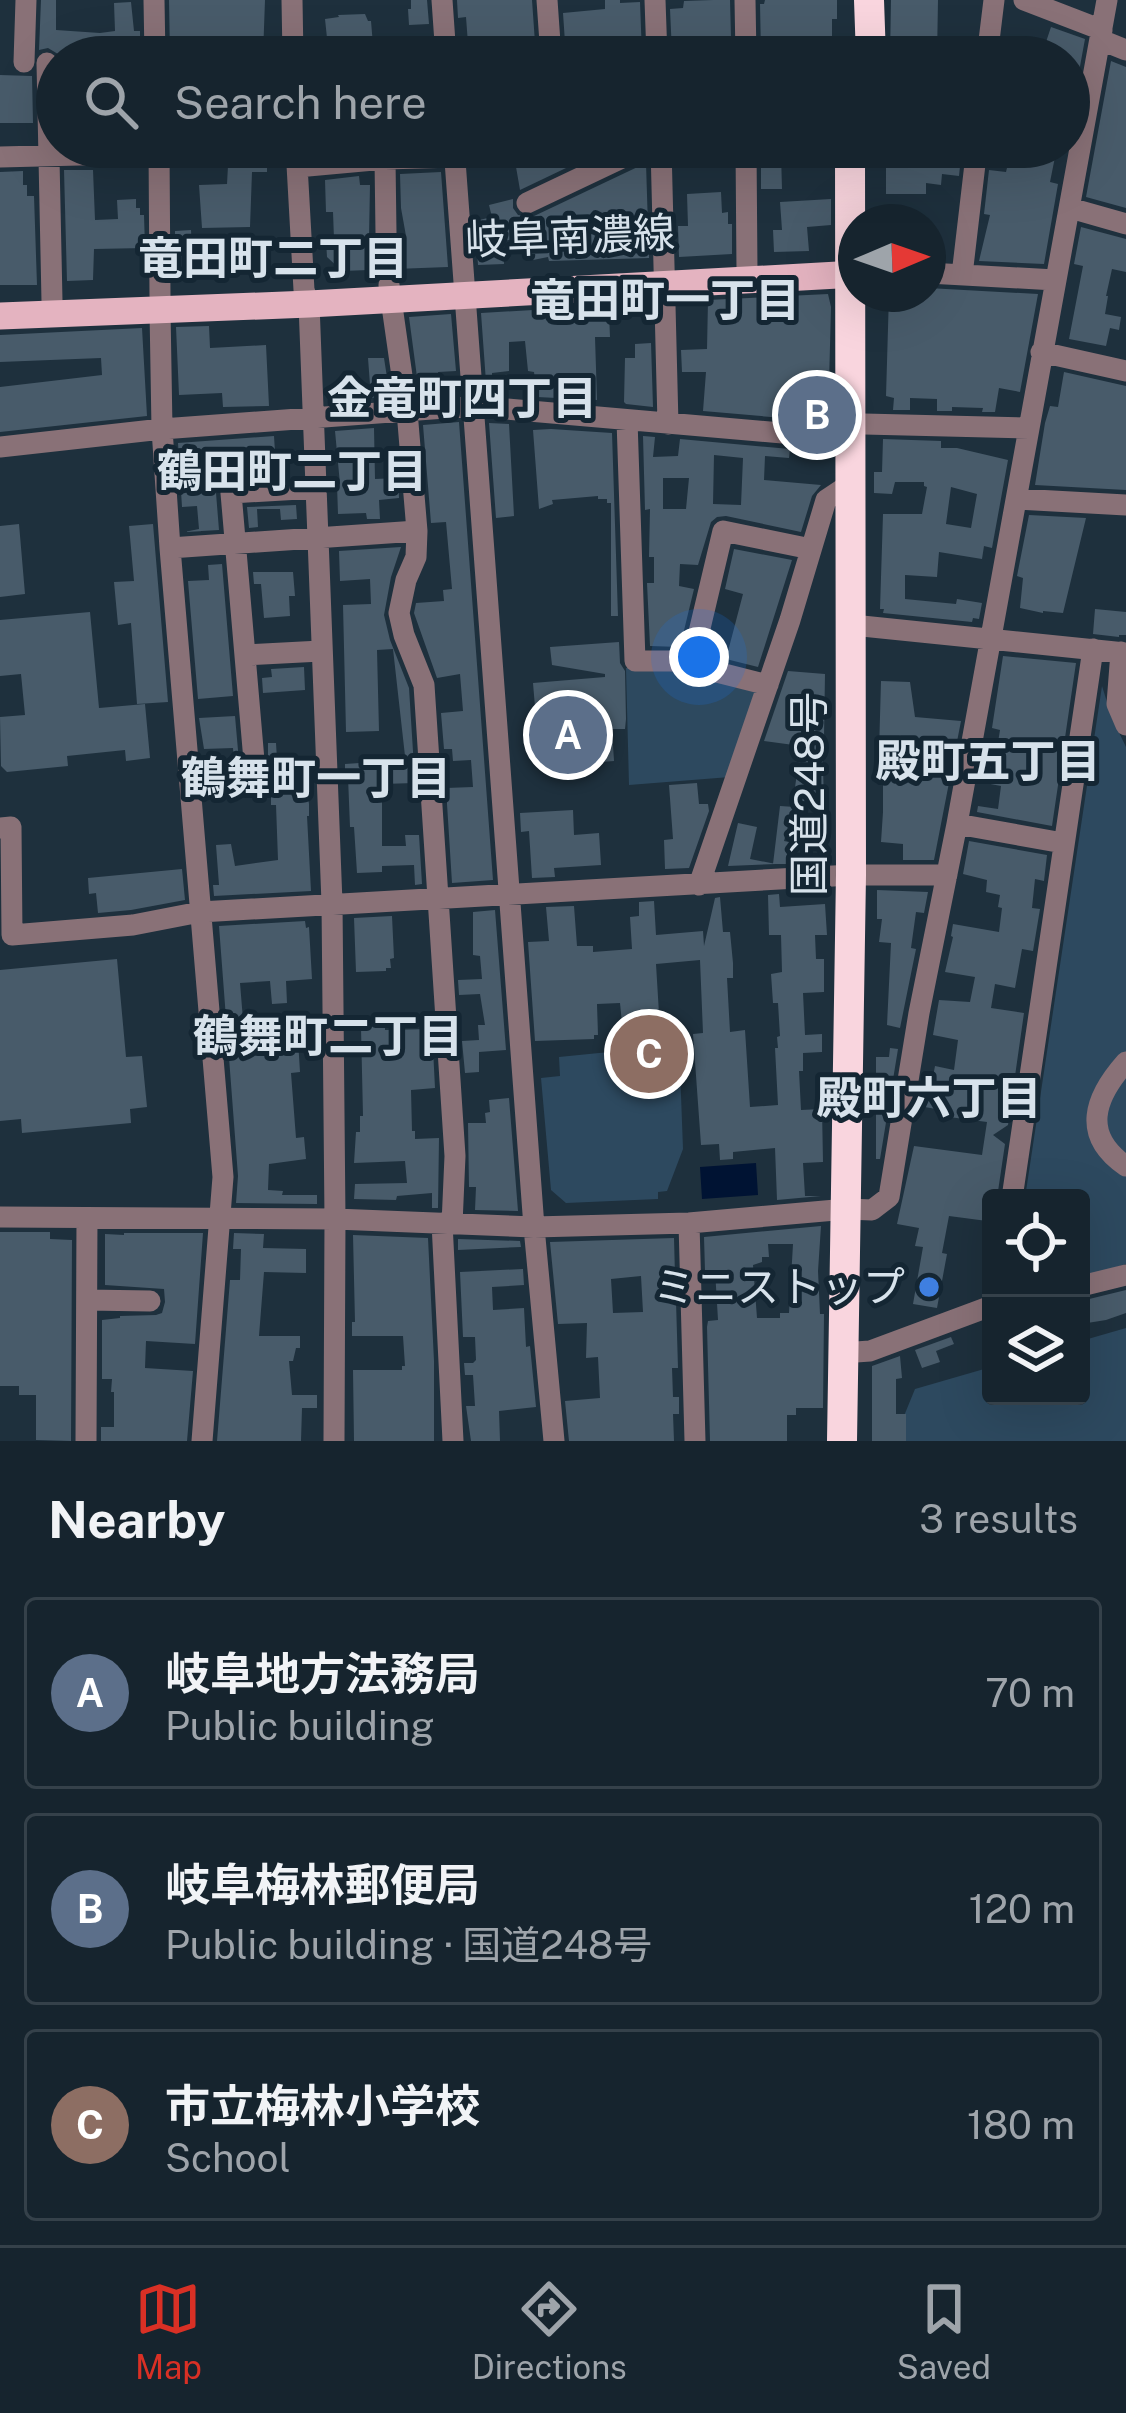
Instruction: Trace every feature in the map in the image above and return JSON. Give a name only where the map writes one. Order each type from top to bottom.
[{"type":"highway","points":[[850,0],[850,36]]},
{"type":"highway","points":[[869,0],[870,36]]},
{"type":"highway","name":"国道248号","points":[[851,168],[853,204]]},
{"type":"highway","points":[[867,204],[868,168]]},
{"type":"highway","name":"国道248号","points":[[842,1441],[853,1209],[862,626],[856,312]]},
{"type":"highway","name":"国道248号","points":[[857,431],[850,484],[858,875]]},
{"type":"highway","name":"国道248号","points":[[853,1209],[855,1441]]},
{"type":"main road","name":"岐阜南濃線","points":[[663,279],[747,271],[838,274]]},
{"type":"main road","name":"岐阜南濃線","points":[[0,316],[390,291],[838,275]]},
{"type":"main road","name":"岐阜南濃線","points":[[0,303],[160,303]]},
{"type":"street","points":[[26,0],[36,36]]},
{"type":"street","points":[[154,0],[154,36]]},
{"type":"street","points":[[292,0],[293,36]]},
{"type":"street","points":[[442,0],[445,36]]},
{"type":"street","points":[[547,0],[550,36]]},
{"type":"street","points":[[655,0],[656,36]]},
{"type":"street","points":[[745,0],[746,36]]},
{"type":"street","points":[[990,36],[994,0]]},
{"type":"street","points":[[1024,0],[1126,50]]},
{"type":"street","points":[[1090,96],[1107,0]]},
{"type":"street","points":[[0,60],[36,62]]},
{"type":"street","points":[[0,157],[36,156]]},
{"type":"street","points":[[49,168],[52,301]]},
{"type":"street","points":[[159,168],[162,429],[223,1177],[202,1441]]},
{"type":"street","points":[[297,168],[319,538],[332,903],[334,1441]]},
{"type":"street","points":[[385,168],[386,233]]},
{"type":"street","points":[[455,168],[554,1441]]},
{"type":"street","points":[[527,203],[601,168]]},
{"type":"street","points":[[661,168],[668,424]]},
{"type":"street","points":[[746,168],[747,271]]},
{"type":"street","points":[[962,275],[975,168]]},
{"type":"street","points":[[0,1217],[534,1227],[689,1223],[872,1210],[889,1197],[1077,168]]},
{"type":"street","points":[[1070,208],[1126,224]]},
{"type":"street","points":[[946,274],[1055,280]]},
{"type":"street","points":[[390,291],[417,531],[416,557],[399,613],[424,685],[455,1156],[447,1224],[453,1441]]},
{"type":"street","points":[[1041,352],[1126,371]]},
{"type":"street","points":[[0,447],[162,429],[472,406],[668,424],[857,431],[1029,428]]},
{"type":"street","points":[[627,420],[635,661],[674,661],[768,685]]},
{"type":"street","points":[[699,885],[826,500],[850,484]]},
{"type":"street","points":[[255,772],[231,493],[316,488]]},
{"type":"street","points":[[1017,499],[1126,505]]},
{"type":"street","points":[[170,548],[417,531]]},
{"type":"street","points":[[691,666],[723,531],[811,549]]},
{"type":"street","points":[[862,626],[1123,653],[1117,704],[1126,725]]},
{"type":"street","points":[[1013,1189],[1093,649]]},
{"type":"street","points":[[245,656],[321,651]]},
{"type":"street","points":[[957,824],[1063,843]]},
{"type":"street","points":[[0,828],[11,827],[12,935],[133,925],[200,912],[332,903],[858,875],[947,875]]},
{"type":"street","points":[[1126,1062],[1097,1106],[1096,1121],[1109,1153],[1126,1166]]},
{"type":"street","points":[[86,1441],[87,1218]]},
{"type":"street","points":[[689,1223],[695,1441]]},
{"type":"street","points":[[1090,1284],[1126,1275]]},
{"type":"street","points":[[87,1300],[151,1300]]},
{"type":"street","points":[[856,1352],[982,1309]]},
{"type":"shaded area","points":[[626,668],[670,668],[760,690],[730,777],[629,785]]},
{"type":"shaded area","points":[[1102,686],[1126,747],[1126,1264],[1090,1275],[1090,1189],[1026,1189]]},
{"type":"shaded area","points":[[659,1047],[678,1055],[680,1068],[683,1149],[667,1191],[658,1192],[658,1199],[566,1203],[551,1190],[541,1078],[560,1076],[559,1057]]},
{"type":"shaded area","points":[[756,1163],[758,1195],[702,1199],[700,1167]]},
{"type":"shaded area","points":[[1126,1328],[1126,1441],[901,1441],[897,1433],[915,1389],[982,1370],[982,1405],[1090,1405],[1090,1338]]},
{"type":"building","points":[[41,0],[56,0],[56,30],[100,33],[115,31],[114,3],[131,2],[134,31],[140,31],[140,36],[40,36]]},
{"type":"building","points":[[169,0],[265,0],[264,36],[170,36]]},
{"type":"building","points":[[411,0],[427,0],[429,24],[409,25]]},
{"type":"building","points":[[457,0],[532,0],[535,36],[467,36],[466,17],[458,18]]},
{"type":"building","points":[[605,0],[640,2],[641,36],[565,36],[563,13],[605,9]]},
{"type":"building","points":[[730,0],[731,36],[671,36],[670,9],[683,8],[684,1]]},
{"type":"building","points":[[765,0],[837,0],[832,36],[761,36],[760,4]]},
{"type":"building","points":[[891,0],[938,0],[937,36],[890,36]]},
{"type":"building","points":[[365,14],[372,36],[327,36],[325,19]]},
{"type":"building","points":[[1051,27],[1076,36],[1048,36]]},
{"type":"building","points":[[1111,61],[1126,67],[1126,208],[1086,197]]},
{"type":"building","points":[[0,75],[32,76],[33,123],[0,123]]},
{"type":"building","points":[[228,168],[267,168],[267,172],[252,172],[250,227],[202,228],[199,185],[227,184]]},
{"type":"building","points":[[516,168],[566,168],[520,190]]},
{"type":"building","points":[[635,168],[646,168],[649,258],[533,260],[529,236],[503,241],[504,264],[478,265],[475,221],[492,217],[489,205],[513,199],[518,215],[532,217]]},
{"type":"building","points":[[761,168],[781,168],[782,189],[761,189]]},
{"type":"building","points":[[886,168],[960,168],[959,176],[942,174],[941,185],[926,183],[926,194],[886,194]]},
{"type":"building","points":[[1007,168],[1053,168],[1050,182],[1058,184],[1044,264],[979,261],[990,215],[984,214],[989,170],[1006,172]]},
{"type":"building","points":[[64,170],[93,170],[95,220],[118,219],[117,200],[136,199],[136,208],[144,215],[145,248],[94,249],[93,280],[67,281]]},
{"type":"building","points":[[23,171],[27,196],[34,196],[37,285],[0,285],[0,172]]},
{"type":"building","points":[[441,172],[448,267],[342,271],[327,257],[326,240],[334,239],[333,212],[326,212],[325,180],[359,176],[360,185],[370,185],[369,238],[387,248],[406,236],[400,174]]},
{"type":"building","points":[[721,192],[722,213],[728,212],[728,224],[732,224],[732,254],[679,257],[678,226],[688,226],[687,194]]},
{"type":"building","points":[[831,199],[831,225],[807,227],[809,251],[774,252],[773,230],[782,230],[780,202]]},
{"type":"building","points":[[1081,227],[1126,239],[1126,272],[1112,269],[1106,296],[1105,314],[1121,317],[1119,330],[1110,328],[1106,346],[1069,339],[1083,266],[1074,264]]},
{"type":"building","points":[[191,230],[193,275],[175,275],[175,231]]},
{"type":"building","points":[[946,289],[1038,294],[1020,392],[999,388],[995,412],[952,407],[952,411],[937,411],[937,399],[910,398],[910,410],[893,410],[894,398],[886,396],[888,312],[946,312]]},
{"type":"building","points":[[828,294],[828,422],[703,411],[706,372],[682,372],[681,350],[707,349],[708,300]]},
{"type":"building","points":[[550,309],[556,315],[609,313],[610,337],[595,337],[597,400],[537,397],[525,341],[509,342],[509,371],[492,373],[492,382],[486,382],[481,313]]},
{"type":"building","points":[[451,314],[456,371],[438,372],[441,393],[419,392],[409,317]]},
{"type":"building","points":[[209,326],[210,348],[266,345],[269,406],[223,407],[222,393],[179,395],[176,327]]},
{"type":"building","points":[[142,328],[147,416],[0,432],[0,387],[102,375],[101,358],[0,362],[0,335]]},
{"type":"building","points":[[651,343],[653,407],[626,404],[625,358],[635,358],[635,344]]},
{"type":"building","points":[[368,358],[384,358],[390,397],[371,398]]},
{"type":"building","points":[[1064,372],[1126,386],[1126,490],[1035,485],[1045,423],[1050,406],[1058,407]]},
{"type":"building","points":[[459,422],[493,880],[452,883],[446,788],[473,787],[471,760],[453,761],[452,749],[444,749],[441,713],[463,711],[460,674],[437,678],[414,613],[416,603],[444,601],[443,590],[452,589],[446,522],[431,523],[423,425]]},
{"type":"building","points":[[489,423],[509,424],[514,516],[496,518]]},
{"type":"building","points":[[374,428],[375,479],[398,478],[399,498],[379,500],[380,519],[367,519],[366,513],[338,514],[335,431]]},
{"type":"building","points":[[533,430],[612,433],[618,616],[611,616],[611,503],[598,496],[552,500],[553,504],[539,509]]},
{"type":"building","points":[[274,436],[275,452],[284,452],[286,475],[224,480],[216,493],[219,530],[184,532],[199,529],[197,506],[182,507],[178,443]]},
{"type":"building","points":[[643,436],[655,437],[653,457],[678,456],[680,439],[790,449],[789,458],[765,456],[764,480],[821,485],[812,496],[801,532],[726,516],[711,522],[698,565],[680,564],[679,586],[694,589],[680,647],[650,646],[647,583],[654,583],[654,557],[649,557],[650,509],[645,510]],"holes":[[[714,455],[743,458],[741,505],[713,504]],[[663,478],[689,478],[686,509],[663,509]]]},
{"type":"building","points":[[883,439],[941,441],[941,448],[1008,460],[992,548],[984,546],[982,559],[939,552],[937,577],[905,575],[905,599],[982,603],[979,619],[972,622],[880,609],[883,514],[922,514],[927,487],[924,482],[895,482],[892,494],[874,493],[874,472],[882,472]],"holes":[[[951,487],[977,494],[971,528],[946,524]]]},
{"type":"building","points":[[296,505],[297,519],[281,520],[280,509],[257,509],[258,527],[249,528],[247,507]]},
{"type":"building","points":[[1029,515],[1086,518],[1063,613],[1020,608],[1023,578],[1017,576]]},
{"type":"building","points":[[19,524],[25,594],[0,597],[0,526]]},
{"type":"building","points":[[153,524],[168,702],[137,704],[131,623],[118,625],[114,582],[134,581],[129,526]]},
{"type":"building","points":[[401,547],[384,615],[409,688],[415,783],[382,784],[382,846],[406,846],[405,835],[419,835],[422,884],[415,885],[414,865],[357,873],[345,777],[345,764],[405,756],[393,649],[377,650],[379,731],[346,732],[343,605],[371,604],[370,579],[340,581],[339,551]]},
{"type":"building","points":[[734,549],[792,560],[758,667],[726,659],[743,594],[725,589]]},
{"type":"building","points":[[222,564],[233,696],[198,699],[188,581],[209,580],[208,565]]},
{"type":"building","points":[[253,572],[293,572],[295,596],[289,596],[290,616],[264,618],[261,584],[254,584]]},
{"type":"building","points":[[1095,609],[1126,612],[1126,635],[1093,634]]},
{"type":"building","points":[[90,612],[99,708],[145,704],[150,758],[126,761],[125,750],[67,756],[68,766],[7,772],[1,766],[0,717],[25,715],[21,674],[0,676],[0,620]]},
{"type":"building","points":[[619,642],[626,719],[625,729],[612,729],[614,761],[540,767],[533,683],[605,677],[552,665],[550,647]]},
{"type":"building","points":[[1003,656],[1076,663],[1052,826],[977,812],[978,806],[998,809],[1001,786],[980,782],[982,771],[993,773],[1000,730],[992,728]]},
{"type":"building","points":[[304,667],[305,690],[263,693],[262,678],[272,677],[271,669]]},
{"type":"building","points":[[788,671],[825,674],[824,801],[793,801],[801,746],[764,741]]},
{"type":"building","points":[[881,681],[910,682],[915,717],[961,721],[934,860],[903,860],[903,844],[881,842]]},
{"type":"building","points":[[235,716],[243,781],[255,787],[268,779],[268,743],[276,743],[278,776],[305,776],[311,891],[214,896],[213,885],[219,885],[216,845],[231,844],[235,866],[278,860],[276,805],[271,805],[271,794],[211,800],[209,778],[235,776],[233,748],[204,749],[199,718]]},
{"type":"building","points":[[697,783],[699,804],[708,804],[709,811],[689,868],[665,869],[664,840],[673,839],[669,785]]},
{"type":"building","points":[[780,806],[795,807],[794,820],[790,819],[784,841],[789,842],[786,864],[773,864]]},
{"type":"building","points":[[573,810],[574,835],[599,833],[601,865],[554,868],[555,877],[532,878],[529,831],[521,832],[520,813]]},
{"type":"building","points":[[738,823],[757,827],[750,859],[776,864],[728,866]]},
{"type":"building","points":[[969,841],[1047,855],[1044,881],[1035,879],[1032,908],[1040,909],[1033,951],[1022,949],[1015,988],[995,984],[991,1008],[1024,1013],[1008,1125],[993,1135],[1005,1144],[998,1189],[982,1189],[982,1220],[949,1216],[937,1308],[913,1304],[923,1247],[915,1246],[919,1228],[897,1224],[914,1146],[982,1155],[987,1122],[949,1117],[919,1106],[923,1081],[932,1082],[935,1066],[954,1070],[958,1040],[933,1035],[939,1000],[970,1002],[975,977],[945,972],[953,924],[999,932],[1000,895],[986,892],[987,880],[963,874]]},
{"type":"building","points":[[182,869],[185,900],[98,913],[96,893],[89,894],[88,878]]},
{"type":"building","points":[[877,890],[928,892],[924,913],[916,912],[911,948],[916,949],[900,1028],[887,1025],[891,943],[879,942],[882,919],[877,919]]},
{"type":"building","points":[[779,894],[780,907],[825,904],[827,935],[815,935],[816,959],[824,959],[824,992],[803,993],[805,1035],[822,1034],[822,1052],[803,1053],[803,1071],[799,1071],[801,1110],[822,1109],[823,1162],[803,1163],[805,1196],[821,1196],[777,1200],[775,1148],[733,1152],[733,1159],[720,1160],[719,1144],[701,1145],[693,1034],[703,1033],[700,960],[656,964],[660,1030],[645,1030],[645,1042],[624,1043],[620,1003],[597,1004],[598,1035],[594,1039],[535,1041],[528,942],[549,941],[546,907],[574,906],[577,946],[593,946],[593,952],[632,949],[630,917],[639,916],[639,902],[654,901],[656,935],[703,931],[704,946],[715,898],[720,897],[723,932],[730,932],[733,963],[733,978],[727,978],[730,1032],[745,1030],[750,1107],[778,1105],[775,1048],[780,1036],[771,974],[782,972],[781,935],[769,935],[768,895]]},
{"type":"building","points":[[495,910],[506,1050],[479,1052],[479,1072],[465,1073],[462,1041],[479,1040],[478,1025],[485,1025],[480,994],[459,995],[458,980],[482,979],[480,956],[473,955],[473,912]]},
{"type":"building","points":[[392,916],[391,968],[356,972],[354,918]]},
{"type":"building","points":[[305,921],[312,979],[286,981],[287,1003],[272,1004],[270,981],[240,983],[245,1044],[298,1040],[300,1072],[291,1073],[296,1138],[304,1137],[306,1159],[269,1164],[268,1190],[317,1195],[317,1204],[236,1203],[238,1176],[219,926]]},
{"type":"building","points":[[117,959],[126,1057],[142,1056],[147,1107],[130,1109],[131,1123],[22,1133],[21,1119],[0,1121],[0,970]]},
{"type":"building","points":[[368,1017],[385,1017],[385,1030],[432,1029],[435,1088],[411,1090],[412,1131],[415,1139],[439,1138],[438,1208],[432,1208],[432,1193],[397,1196],[396,1200],[354,1199],[355,1184],[407,1183],[405,1161],[354,1163],[356,1132],[360,1132],[363,1116],[361,1028],[368,1028]]},
{"type":"building","points":[[890,1048],[898,1049],[880,1159],[876,1159],[876,1057],[889,1057]]},
{"type":"building","points":[[509,1098],[518,1211],[475,1210],[476,1187],[469,1187],[468,1123],[486,1123],[489,1100]]},
{"type":"building","points":[[821,1226],[823,1408],[796,1408],[796,1415],[787,1415],[787,1441],[710,1441],[707,1327],[708,1321],[718,1320],[715,1270],[705,1271],[704,1237]],"holes":[[[768,1244],[793,1244],[789,1313],[757,1318],[753,1265],[769,1257]]]},
{"type":"building","points":[[0,1232],[50,1232],[50,1239],[72,1240],[71,1441],[36,1440],[36,1395],[19,1395],[19,1386],[0,1386]]},
{"type":"building","points":[[203,1233],[195,1344],[146,1341],[145,1368],[193,1371],[187,1441],[101,1441],[101,1427],[114,1427],[112,1379],[102,1379],[102,1320],[156,1315],[162,1313],[165,1302],[164,1289],[105,1285],[105,1234]]},
{"type":"building","points":[[234,1233],[264,1234],[263,1248],[306,1249],[306,1273],[264,1272],[259,1336],[300,1336],[300,1348],[289,1361],[292,1395],[317,1395],[317,1408],[302,1408],[301,1441],[217,1441],[230,1280],[240,1280],[241,1249],[233,1249]]},
{"type":"building","points":[[353,1235],[428,1238],[434,1441],[354,1441],[353,1370],[402,1370],[405,1366],[403,1336],[352,1336]]},
{"type":"building","points":[[674,1238],[675,1275],[669,1276],[670,1301],[676,1301],[678,1368],[672,1368],[679,1414],[673,1414],[674,1441],[569,1441],[565,1401],[600,1398],[598,1357],[586,1358],[587,1323],[558,1324],[550,1242]],"holes":[[[641,1276],[643,1312],[613,1313],[611,1279]]]},
{"type":"building","points":[[458,1239],[520,1241],[521,1247],[458,1250]]},
{"type":"building","points":[[523,1269],[524,1285],[492,1287],[493,1310],[524,1308],[536,1407],[499,1411],[500,1441],[471,1441],[466,1406],[475,1406],[473,1375],[465,1375],[464,1363],[476,1360],[475,1337],[463,1337],[460,1272]]},
{"type":"building","points":[[1126,1290],[1126,1313],[1090,1323],[1090,1299]]},
{"type":"building","points":[[951,1337],[954,1344],[936,1351],[940,1362],[922,1368],[915,1350]]},
{"type":"building","points":[[900,1356],[896,1414],[906,1414],[906,1441],[872,1441],[872,1366]]},
{"type":"place","name":"岐阜梅林郵便局","points":[[817,415]]},
{"type":"place","name":"岐阜地方法務局","points":[[568,735]]},
{"type":"place","name":"市立梅林小学校","points":[[649,1054]]},
{"type":"place","name":"ミニストップ","points":[[929,1287]]},
{"type":"district","name":"竜田町二丁目","points":[[273,258]]},
{"type":"district","name":"竜田町一丁目","points":[[665,300]]},
{"type":"district","name":"金竜町四丁目","points":[[462,398]]},
{"type":"district","name":"鶴田町二丁目","points":[[292,471]]},
{"type":"district","name":"殿町五丁目","points":[[988,761]]},
{"type":"district","name":"鶴舞町一丁目","points":[[316,778]]},
{"type":"district","name":"鶴舞町二丁目","points":[[328,1036]]},
{"type":"district","name":"殿町六丁目","points":[[929,1098]]}]
